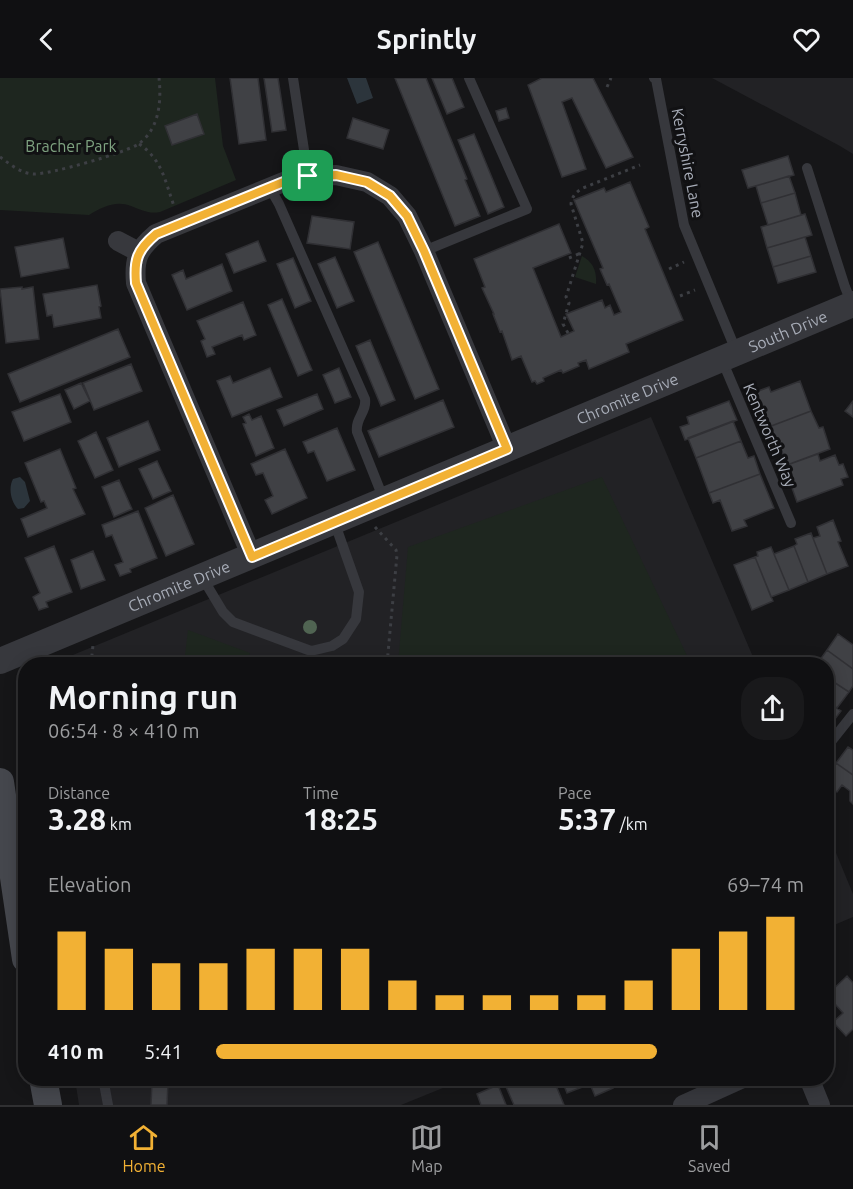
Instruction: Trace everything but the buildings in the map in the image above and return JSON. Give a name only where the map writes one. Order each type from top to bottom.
[{"type":"main road","points":[[0,782],[5,859],[18,921]]},
{"type":"main road","points":[[45,1086],[48,1105]]},
{"type":"street","points":[[252,557],[136,283],[135,267],[139,252],[144,244],[156,234],[286,181],[308,176],[336,175],[367,182],[390,196],[407,216],[424,251],[507,449]]},
{"type":"street","points":[[118,241],[139,252]]},
{"type":"street","name":"South Drive","points":[[729,356],[853,304]]},
{"type":"street","name":"Chromite Drive","points":[[0,661],[729,356]]},
{"type":"street","points":[[683,1105],[725,1086]]},
{"type":"street","points":[[812,1086],[820,1105]]},
{"type":"lane","points":[[292,78],[308,176]]},
{"type":"lane","points":[[424,251],[527,209],[469,78]]},
{"type":"lane","name":"Kerryshire Lane","points":[[654,78],[684,225],[729,356]]},
{"type":"lane","points":[[807,168],[845,287],[853,304]]},
{"type":"lane","points":[[270,188],[365,399],[366,405],[357,421],[357,432],[384,500]]},
{"type":"lane","name":"Kentworth Way","points":[[729,356],[791,523]]},
{"type":"lane","points":[[202,577],[223,612],[234,622],[310,651],[332,646],[343,639],[356,619],[359,592],[334,521]]},
{"type":"lane","points":[[834,738],[853,714]]},
{"type":"lane","points":[[104,1086],[108,1105]]},
{"type":"path","points":[[0,157],[22,172],[46,173],[76,166],[139,144],[150,132],[159,110],[159,78]]},
{"type":"path","points":[[607,87],[611,78]]},
{"type":"path","points":[[139,144],[151,152],[157,161],[181,225]]},
{"type":"path","points":[[568,333],[562,324],[569,303],[567,297],[583,243],[571,204],[576,192],[640,165]]},
{"type":"path","points":[[569,258],[581,253]]},
{"type":"path","points":[[669,269],[685,262]]},
{"type":"path","points":[[680,296],[695,290]]},
{"type":"path","points":[[374,526],[396,550],[388,657]]},
{"type":"path","points":[[92,657],[93,643]]},
{"type":"shaded area","points":[[347,78],[366,78],[373,98],[357,104]]},
{"type":"shaded area","points":[[712,78],[853,78],[853,154],[840,146]]},
{"type":"shaded area","points":[[651,417],[753,657],[68,657]]},
{"type":"shaded area","points":[[20,477],[25,482],[30,501],[24,508],[18,509],[12,499],[11,486],[13,479]]},
{"type":"shaded area","points":[[834,848],[853,894],[853,917],[834,925]]},
{"type":"shaded area","points":[[76,1086],[448,1086],[401,1105],[79,1105]]},
{"type":"green space","name":"Bracher Park","points":[[0,78],[215,78],[223,146],[236,180],[160,212],[148,212],[125,204],[104,207],[89,215],[0,210]]},
{"type":"green space","points":[[582,256],[594,267],[596,284],[575,277]]},
{"type":"green space","points":[[602,477],[688,657],[399,657],[408,547]]},
{"type":"green space","points":[[188,630],[250,653],[249,657],[185,657]]},
{"type":"route","points":[[336,175],[367,182],[390,196],[407,216],[424,251],[507,449],[252,557],[136,283],[135,267],[144,244],[156,234],[286,181],[308,176],[336,175]]}]
